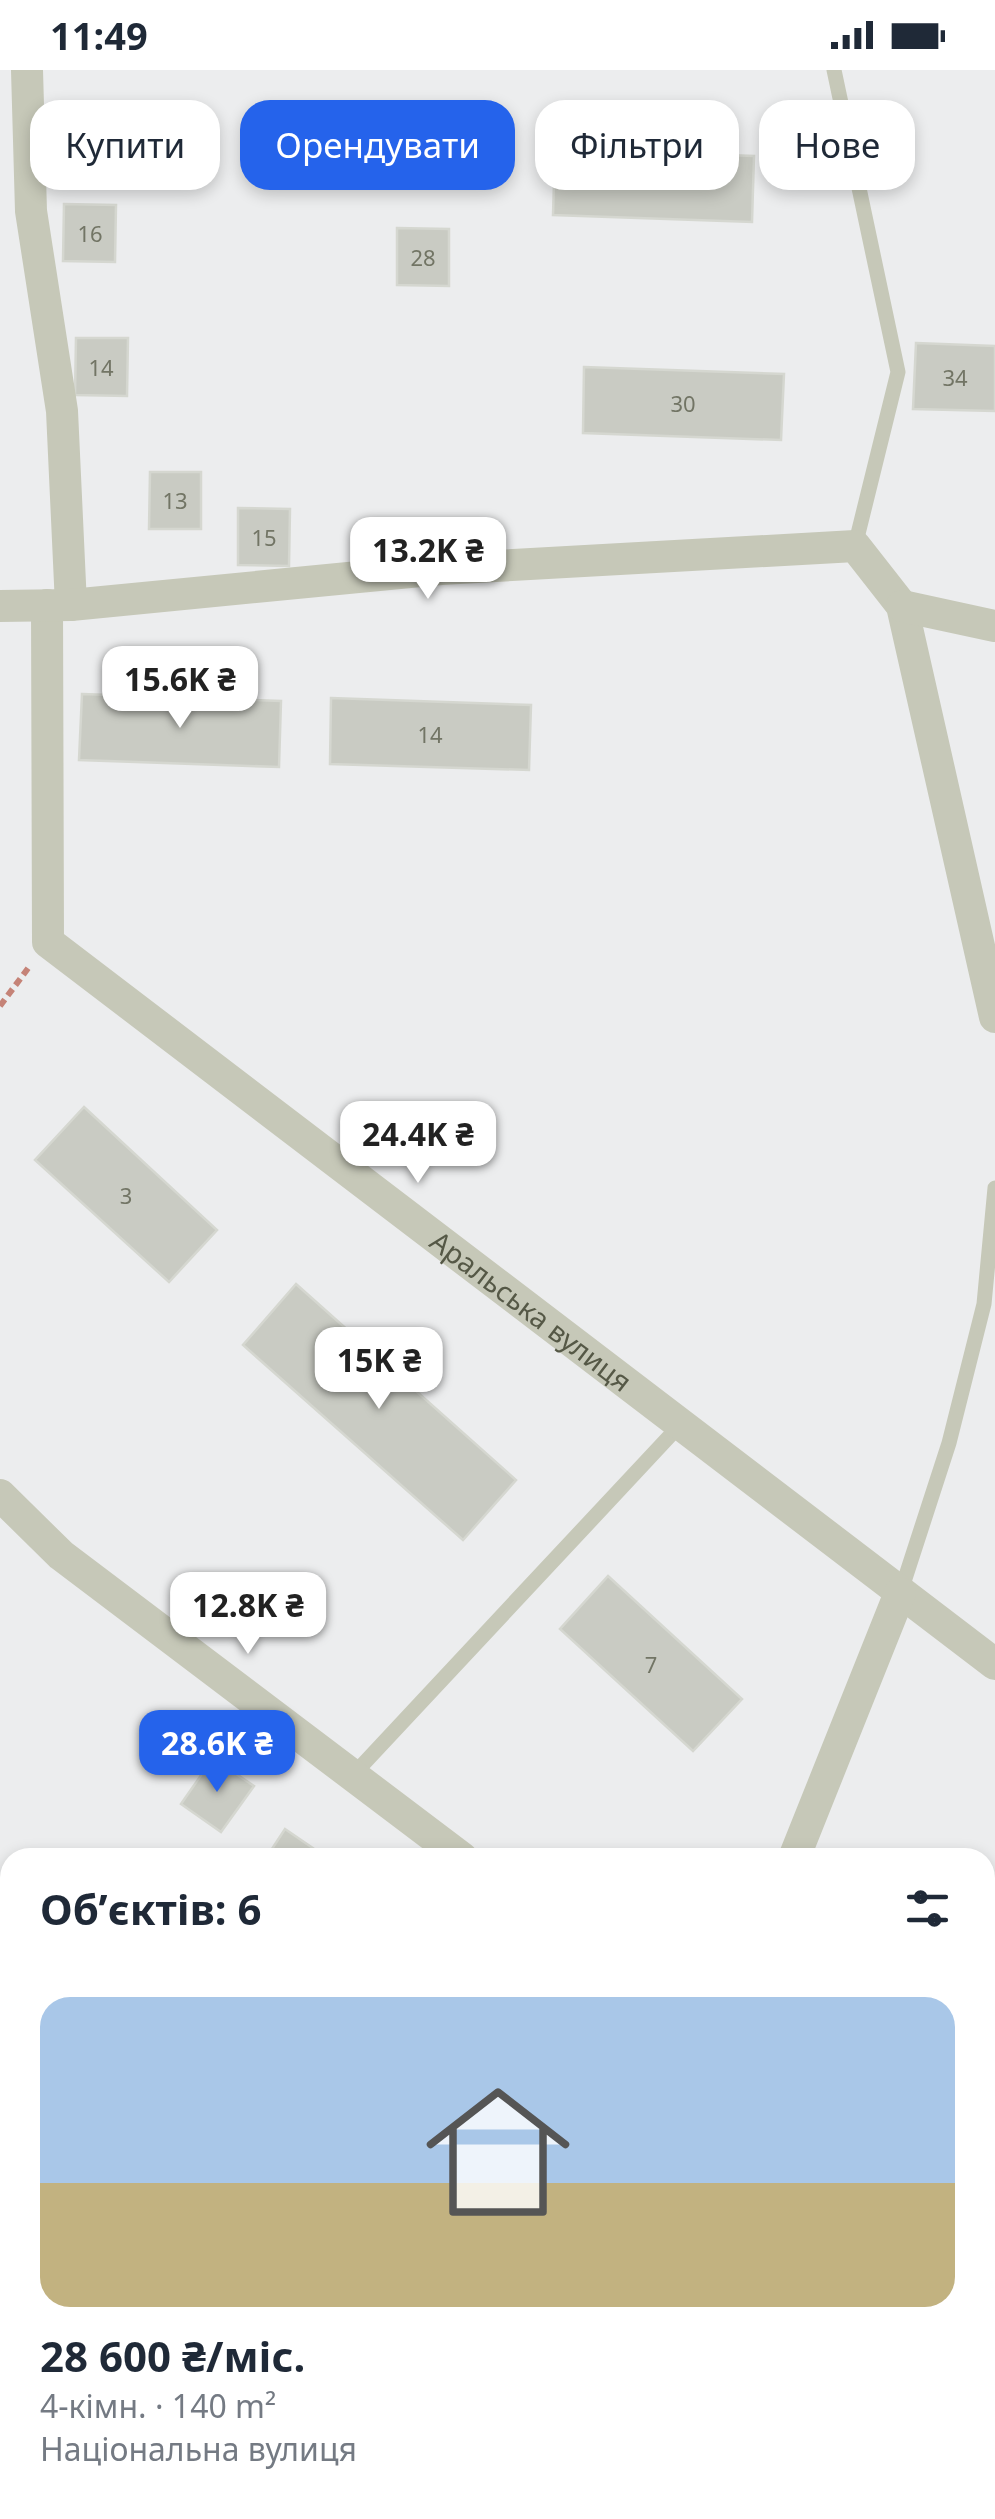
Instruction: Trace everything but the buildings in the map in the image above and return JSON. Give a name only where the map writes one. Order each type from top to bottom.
[{"type":"street","points":[[28,70],[30,211],[62,411],[60,605],[48,942]]},
{"type":"street","points":[[0,606],[60,605],[441,570],[855,546],[902,606],[995,1017]]},
{"type":"street","points":[[902,606],[995,626]]},
{"type":"street","name":"Аральська вулиця","points":[[48,942],[995,1664]]},
{"type":"street","points":[[0,1495],[60,1556],[449,1848]]},
{"type":"street","points":[[798,1848],[900,1593]]},
{"type":"lane","points":[[834,70],[898,372],[855,546]]},
{"type":"lane","points":[[900,1593],[949,1442],[984,1304],[995,1188]]},
{"type":"lane","points":[[353,1775],[680,1426]]},
{"type":"path","points":[[0,1006],[48,942]]}]
